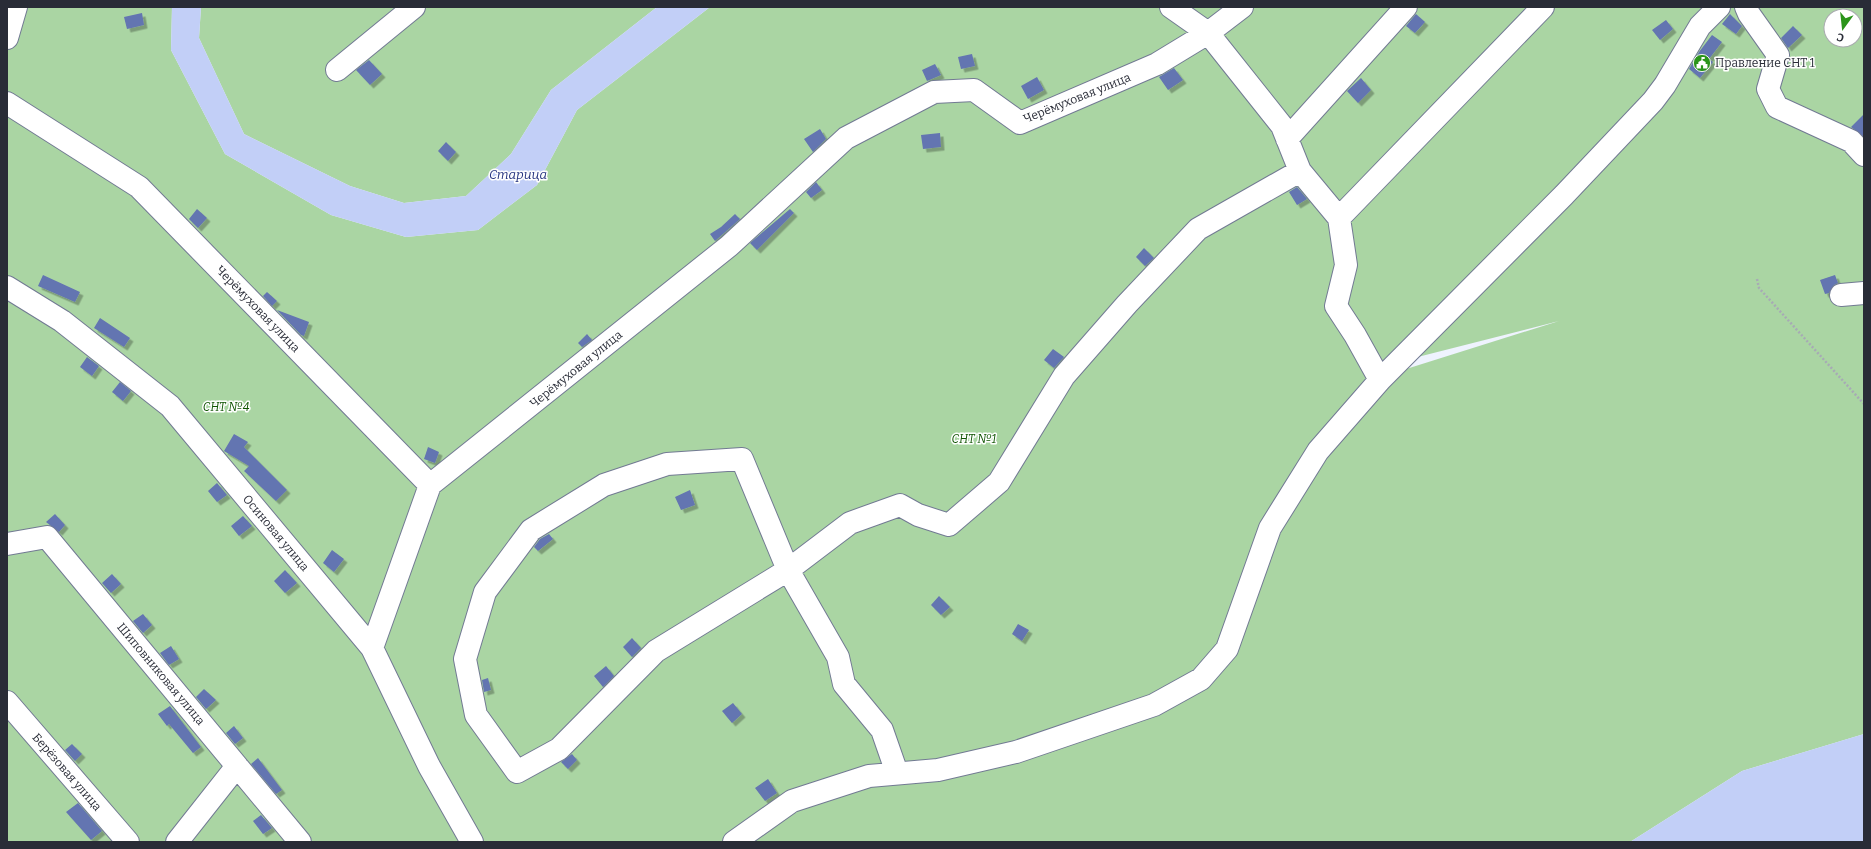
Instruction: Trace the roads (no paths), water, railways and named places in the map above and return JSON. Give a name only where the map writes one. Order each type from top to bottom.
[{"type":"street","points":[[7,38],[16,7]]},
{"type":"street","points":[[337,70],[414,7]]},
{"type":"street","points":[[1171,7],[1208,33],[1282,126],[1300,172],[1339,218],[1346,265],[1336,306],[1355,335],[1380,380]]},
{"type":"street","points":[[1208,33],[1242,7]]},
{"type":"street","points":[[1287,139],[1406,7]]},
{"type":"street","points":[[1339,218],[1543,7]]},
{"type":"street","points":[[734,842],[792,802],[869,776],[938,770],[1016,752],[1154,705],[1201,679],[1227,649],[1270,528],[1318,451],[1380,380],[1564,196],[1653,101],[1665,85],[1700,26],[1719,7]]},
{"type":"street","points":[[1746,7],[1749,14],[1778,55],[1768,88],[1777,107],[1852,141],[1864,155]]},
{"type":"street","name":"Черёмуховая улица","points":[[7,103],[139,188],[430,485],[729,246],[846,138],[934,92],[974,90],[1020,123],[1157,64],[1208,33]]},
{"type":"street","points":[[897,773],[882,730],[844,684],[838,657],[788,570],[742,459],[667,464],[604,485],[531,530],[485,592],[465,659],[476,715],[517,772],[559,749],[656,651],[788,570],[850,523],[900,505],[918,515],[949,525],[999,482],[1064,376],[1127,304],[1198,229],[1300,172]]},
{"type":"street","name":"Осиновая улица","points":[[7,287],[62,321],[170,406],[372,648],[429,766],[472,842]]},
{"type":"street","points":[[1841,295],[1864,293]]},
{"type":"street","points":[[372,648],[430,485]]},
{"type":"street","name":"Шиповниковая улица","points":[[7,544],[47,537],[300,842]]},
{"type":"street","name":"Берёзовая улица","points":[[7,702],[128,842]]},
{"type":"street","points":[[176,842],[237,766]]},
{"type":"water","name":"Старица","points":[[172,7],[201,7],[199,38],[244,134],[350,186],[404,203],[466,196],[511,154],[551,90],[657,7],[710,7],[577,110],[537,185],[478,230],[406,237],[331,215],[225,154],[171,50]]},
{"type":"water","points":[[1864,734],[1864,842],[1630,842],[1742,771]]},
{"type":"place","name":"Правление СНТ 1","points":[[1702,63]]},
{"type":"park label","name":"СНТ №4","points":[[226,407]]},
{"type":"park label","name":"СНТ №1","points":[[974,439]]}]
